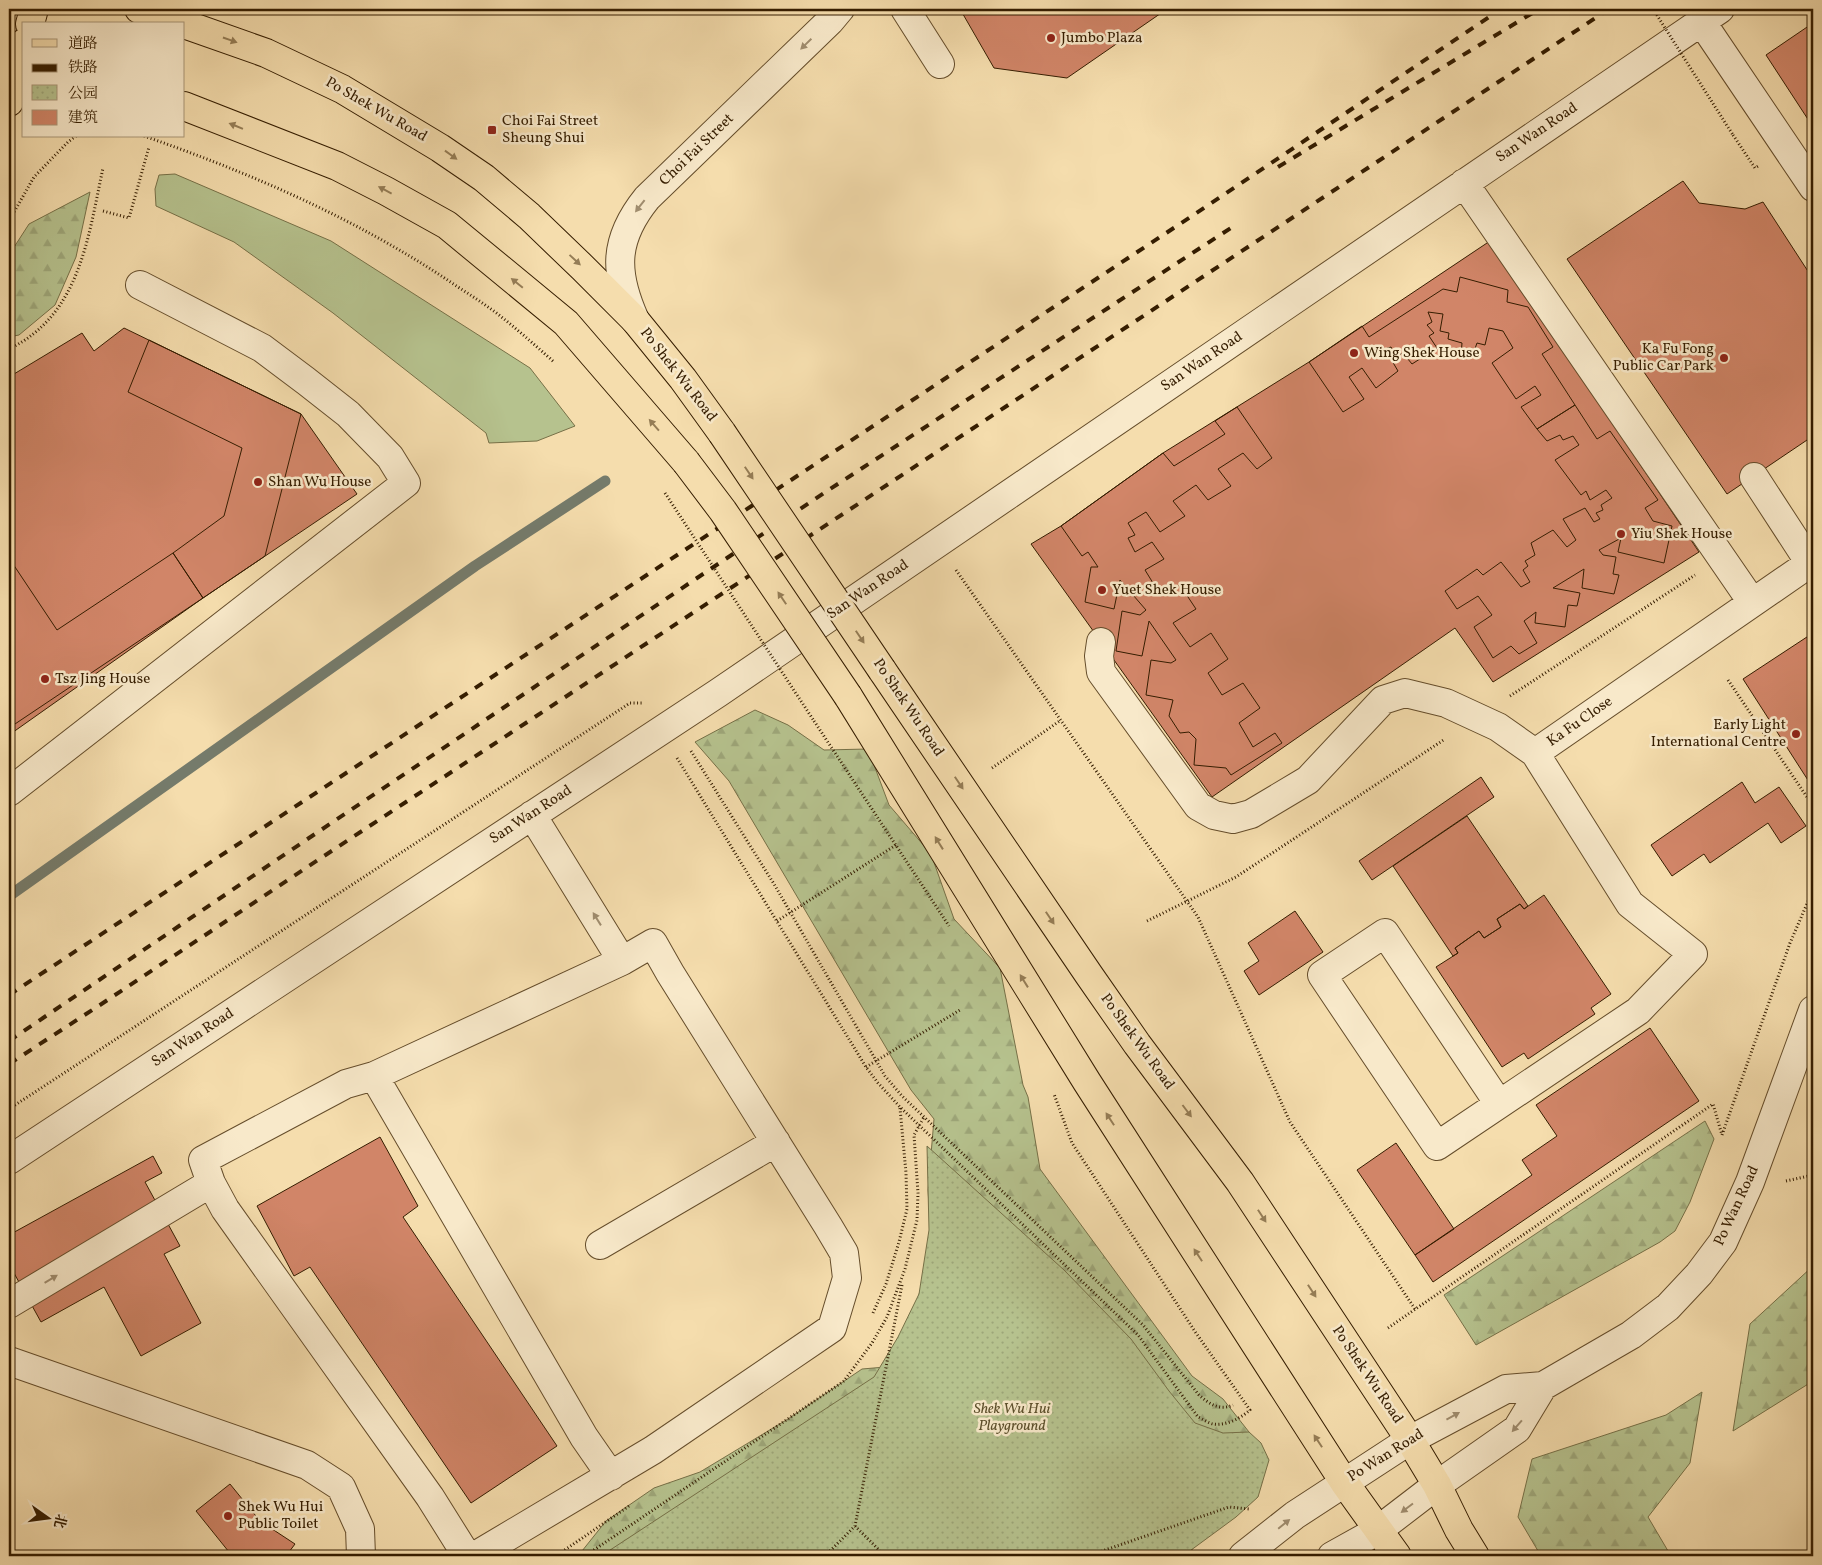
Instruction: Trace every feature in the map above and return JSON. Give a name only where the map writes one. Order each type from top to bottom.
[{"type":"main road","points":[[31,22],[34,9]]},
{"type":"main road","name":"Po Shek Wu Road","points":[[139,9],[177,22]]},
{"type":"main road","name":"Po Shek Wu Road","points":[[185,25],[266,53],[342,89],[440,148],[484,178],[529,216],[635,320],[683,379],[722,433],[1105,998],[1240,1182],[1410,1440],[1437,1485],[1459,1530],[1475,1556]]},
{"type":"main road","points":[[9,102],[19,54]]},
{"type":"main road","points":[[185,106],[337,166],[447,225],[566,323],[686,462],[723,511],[848,696],[1087,1082],[1344,1482],[1377,1531],[1397,1556]]},
{"type":"street","name":"Choi Fai Street","points":[[635,320],[625,299],[620,280],[619,264],[624,242],[635,212],[647,198],[830,21],[840,9]]},
{"type":"street","points":[[905,9],[940,64]]},
{"type":"street","points":[[1710,15],[1813,187]]},
{"type":"street","name":"San Wan Road","points":[[9,1160],[718,693],[1710,15]]},
{"type":"street","points":[[1464,183],[1752,602]]},
{"type":"street","points":[[9,792],[406,482],[390,457],[348,414],[262,348],[140,286]]},
{"type":"street","points":[[1754,477],[1812,562]]},
{"type":"street","name":"Ka Fu Close","points":[[1499,1104],[1638,1011],[1693,954],[1630,904],[1535,753],[1812,562]]},
{"type":"street","points":[[1101,642],[1099,656],[1101,672],[1198,806],[1214,815],[1233,819],[1251,814],[1308,780],[1383,700],[1404,693],[1446,703],[1498,727],[1535,753]]},
{"type":"street","points":[[532,815],[622,961]]},
{"type":"street","points":[[1385,933],[1499,1104],[1437,1146],[1322,975],[1385,933]]},
{"type":"street","points":[[467,1556],[430,1497],[225,1209],[202,1160],[346,1084],[374,1076],[622,961],[653,943],[844,1253],[847,1278],[832,1328],[653,1450],[475,1556]]},
{"type":"street","name":"Po Wan Road","points":[[1243,1556],[1295,1515],[1410,1440],[1506,1389],[1543,1386],[1632,1335],[1668,1307],[1699,1274],[1723,1242],[1750,1182],[1813,1010]]},
{"type":"street","points":[[374,1076],[584,1437],[611,1476]]},
{"type":"street","points":[[600,1245],[776,1142]]},
{"type":"street","points":[[9,1304],[212,1183]]},
{"type":"street","points":[[9,1360],[307,1465],[341,1488],[360,1529],[361,1556]]},
{"type":"street","name":"Po Wan Road","points":[[1332,1556],[1377,1531],[1437,1485],[1517,1429],[1543,1386]]},
{"type":"path","points":[[1653,9],[1733,135]]},
{"type":"path","points":[[9,221],[34,177],[73,138]]},
{"type":"path","points":[[150,138],[212,160],[329,211],[428,266],[498,314],[555,363]]},
{"type":"path","points":[[103,211],[129,218],[149,147]]},
{"type":"path","points":[[9,350],[22,343],[45,325],[62,304],[74,281],[87,245],[103,168]]},
{"type":"path","points":[[664,491],[949,926]]},
{"type":"path","points":[[951,564],[1198,917],[1290,1122],[1416,1309]]},
{"type":"path","points":[[1147,921],[1236,877],[1697,573]]},
{"type":"path","points":[[1728,680],[1813,806]]},
{"type":"path","points":[[9,1109],[630,702],[640,702],[648,708]]},
{"type":"path","points":[[992,768],[1061,720]]},
{"type":"path","points":[[672,750],[866,1067],[878,1083],[900,1107],[1138,1335],[1198,1417],[1213,1424],[1222,1424],[1242,1417],[1250,1410],[1196,1333],[1072,1143],[1052,1090]]},
{"type":"path","points":[[690,750],[791,913],[886,1076],[902,1096],[1143,1325],[1199,1395],[1210,1404],[1226,1408],[1233,1405]]},
{"type":"path","points":[[777,921],[896,845]]},
{"type":"path","points":[[1388,1328],[1713,1104],[1722,1135],[1790,944],[1813,890]]},
{"type":"path","points":[[866,1067],[960,1010]]},
{"type":"path","points":[[1786,1182],[1813,1175]]},
{"type":"path","points":[[825,1556],[855,1526],[905,1269]]},
{"type":"path","points":[[1088,1556],[1228,1507],[1257,1511]]},
{"type":"path","points":[[855,1526],[885,1556]]},
{"type":"green space","points":[[175,174],[331,241],[530,368],[575,426],[537,441],[489,443],[486,433],[333,313],[234,242],[156,206],[155,189],[159,175]]},
{"type":"green space","points":[[90,192],[76,257],[55,305],[19,335],[9,337],[9,255],[29,224]]},
{"type":"green space","points":[[755,710],[788,725],[824,750],[868,749],[889,805],[931,854],[954,919],[1000,968],[1023,1085],[1028,1097],[1040,1169],[1192,1376],[1223,1399],[1249,1432],[1266,1463],[1195,1532],[1191,1556],[578,1556],[606,1521],[654,1488],[700,1472],[788,1419],[862,1369],[897,1366],[932,1252],[928,1190],[934,1119],[911,1090],[729,781],[695,742]]},
{"type":"green space","points":[[1705,1121],[1714,1139],[1690,1202],[1675,1231],[1660,1242],[1476,1345],[1444,1295]]},
{"type":"green space","name":"Shek Wu Hui Playground","points":[[927,1146],[1064,1270],[1131,1339],[1195,1423],[1223,1433],[1249,1432],[1261,1443],[1269,1460],[1258,1497],[1236,1517],[1183,1556],[601,1556],[874,1377],[898,1337],[919,1294],[929,1230]]},
{"type":"green space","points":[[1813,1266],[1813,1381],[1733,1431],[1750,1324]]},
{"type":"green space","points":[[1702,1392],[1690,1463],[1648,1517],[1671,1556],[1541,1556],[1518,1517],[1532,1459],[1666,1415]]},
{"type":"building","name":"Jumbo Plaza","points":[[960,9],[1167,9],[1067,78],[994,68]]},
{"type":"building","points":[[1813,23],[1813,127],[1766,55]]},
{"type":"building","name":"Ka Fu Fong Public Car Park","points":[[1683,181],[1699,203],[1745,209],[1763,202],[1813,279],[1813,436],[1727,494],[1567,259]]},
{"type":"building","points":[[1490,241],[1699,552],[1493,682],[1455,628],[1212,797],[1031,544],[1061,526],[1163,453],[1309,362]]},
{"type":"building","name":"Wing Shek House","points":[[1460,277],[1508,290],[1507,302],[1528,307],[1553,347],[1542,354],[1575,405],[1537,429],[1521,407],[1541,395],[1535,386],[1516,399],[1492,363],[1513,348],[1503,331],[1489,328],[1485,345],[1477,343],[1472,357],[1461,355],[1462,343],[1448,339],[1449,333],[1440,331],[1443,314],[1428,312],[1432,322],[1427,325],[1434,333],[1429,336],[1437,348],[1412,364],[1403,353],[1396,356],[1391,347],[1385,349],[1398,371],[1376,388],[1362,368],[1349,377],[1364,399],[1343,412],[1309,362],[1362,326],[1369,337],[1443,289],[1457,292]]},
{"type":"building","points":[[124,328],[301,414],[357,494],[203,598],[9,735],[9,377],[82,333],[94,351]]},
{"type":"building","name":"Shan Wu House","points":[[149,340],[301,414],[265,556],[203,598],[173,553],[224,516],[242,448],[128,392]]},
{"type":"building","name":"Yiu Shek House","points":[[1575,405],[1597,439],[1610,431],[1658,500],[1645,508],[1653,521],[1672,526],[1664,563],[1618,552],[1621,538],[1599,550],[1603,555],[1616,557],[1613,574],[1619,575],[1614,594],[1582,588],[1584,569],[1553,588],[1580,593],[1577,606],[1568,605],[1565,627],[1535,623],[1536,612],[1524,621],[1537,643],[1519,654],[1511,646],[1493,658],[1474,627],[1492,615],[1478,596],[1457,609],[1445,591],[1477,569],[1483,575],[1501,562],[1521,587],[1530,582],[1523,570],[1528,566],[1525,561],[1535,555],[1531,543],[1553,530],[1567,547],[1576,540],[1563,519],[1585,508],[1594,522],[1600,519],[1596,513],[1603,510],[1601,505],[1612,498],[1606,490],[1590,500],[1586,491],[1581,495],[1555,460],[1579,445],[1573,436],[1563,440],[1560,435],[1547,441],[1537,429]]},
{"type":"building","name":"Yuet Shek House","points":[[1237,407],[1272,458],[1257,469],[1243,453],[1218,469],[1231,486],[1208,500],[1196,485],[1173,501],[1185,516],[1160,532],[1146,512],[1128,523],[1135,535],[1128,538],[1135,552],[1152,542],[1164,559],[1145,570],[1161,596],[1180,585],[1196,609],[1173,623],[1190,647],[1211,633],[1228,659],[1208,673],[1222,695],[1243,683],[1260,708],[1239,723],[1253,747],[1275,733],[1282,743],[1231,775],[1226,768],[1194,765],[1196,739],[1189,732],[1180,733],[1169,716],[1173,700],[1146,695],[1151,660],[1171,663],[1176,660],[1149,621],[1142,656],[1116,651],[1122,611],[1140,615],[1146,610],[1120,580],[1114,609],[1085,602],[1091,567],[1098,567],[1088,552],[1082,556],[1061,526],[1163,453],[1174,466],[1225,434],[1215,421]]},
{"type":"building","name":"Tsz Jing House","points":[[173,553],[203,598],[9,728],[9,558],[57,630]]},
{"type":"building","name":"Early Light International Centre","points":[[1813,633],[1813,788],[1743,679]]},
{"type":"building","points":[[1481,777],[1494,797],[1372,880],[1359,861]]},
{"type":"building","points":[[1742,782],[1755,803],[1779,787],[1806,826],[1781,843],[1768,823],[1710,863],[1704,854],[1672,876],[1651,845]]},
{"type":"building","points":[[1467,816],[1528,906],[1524,909],[1520,904],[1497,919],[1501,927],[1484,938],[1479,931],[1455,948],[1458,953],[1453,956],[1393,866]]},
{"type":"building","points":[[1544,895],[1611,994],[1591,1008],[1595,1014],[1528,1059],[1524,1053],[1502,1067],[1436,967],[1458,953],[1455,948],[1479,931],[1484,938],[1501,927],[1497,919],[1520,904],[1524,909]]},
{"type":"building","points":[[1295,911],[1323,952],[1259,995],[1244,971],[1259,961],[1248,943]]},
{"type":"building","points":[[1650,1028],[1699,1101],[1433,1282],[1415,1255],[1532,1175],[1522,1160],[1557,1136],[1536,1105]]},
{"type":"building","points":[[380,1137],[418,1206],[403,1217],[557,1446],[471,1503],[310,1267],[294,1276],[257,1206]]},
{"type":"building","points":[[1396,1143],[1454,1229],[1415,1255],[1357,1170]]},
{"type":"building","points":[[153,1156],[162,1173],[145,1182],[180,1246],[164,1254],[201,1323],[141,1356],[104,1287],[41,1322],[9,1264],[9,1235]]},
{"type":"building","name":"Shek Wu Hui Public Toilet","points":[[230,1484],[260,1521],[295,1544],[286,1556],[235,1556],[229,1552],[196,1511]]},
{"type":"waterway","points":[[9,896],[475,566],[605,481]]},
{"type":"railway","points":[[9,995],[1195,214],[1501,9]]},
{"type":"railway","points":[[1278,167],[1539,9]]},
{"type":"railway","points":[[9,1064],[1609,9]]},
{"type":"railway","points":[[9,1041],[824,493],[1237,224]]},
{"type":"place","name":"Jumbo Plaza","points":[[1051,38]]},
{"type":"place","name":"Choi Fai Street Sheung Shui","points":[[492,130]]},
{"type":"place","name":"Wing Shek House","points":[[1354,353]]},
{"type":"place","name":"Ka Fu Fong Public Car Park","points":[[1724,358]]},
{"type":"place","name":"Shan Wu House","points":[[258,482]]},
{"type":"place","name":"Yiu Shek House","points":[[1621,534]]},
{"type":"place","name":"Yuet Shek House","points":[[1102,590]]},
{"type":"place","name":"Tsz Jing House","points":[[45,679]]},
{"type":"place","name":"Early Light International Centre","points":[[1796,734]]},
{"type":"place","name":"Shek Wu Hui Public Toilet","points":[[228,1516]]}]
